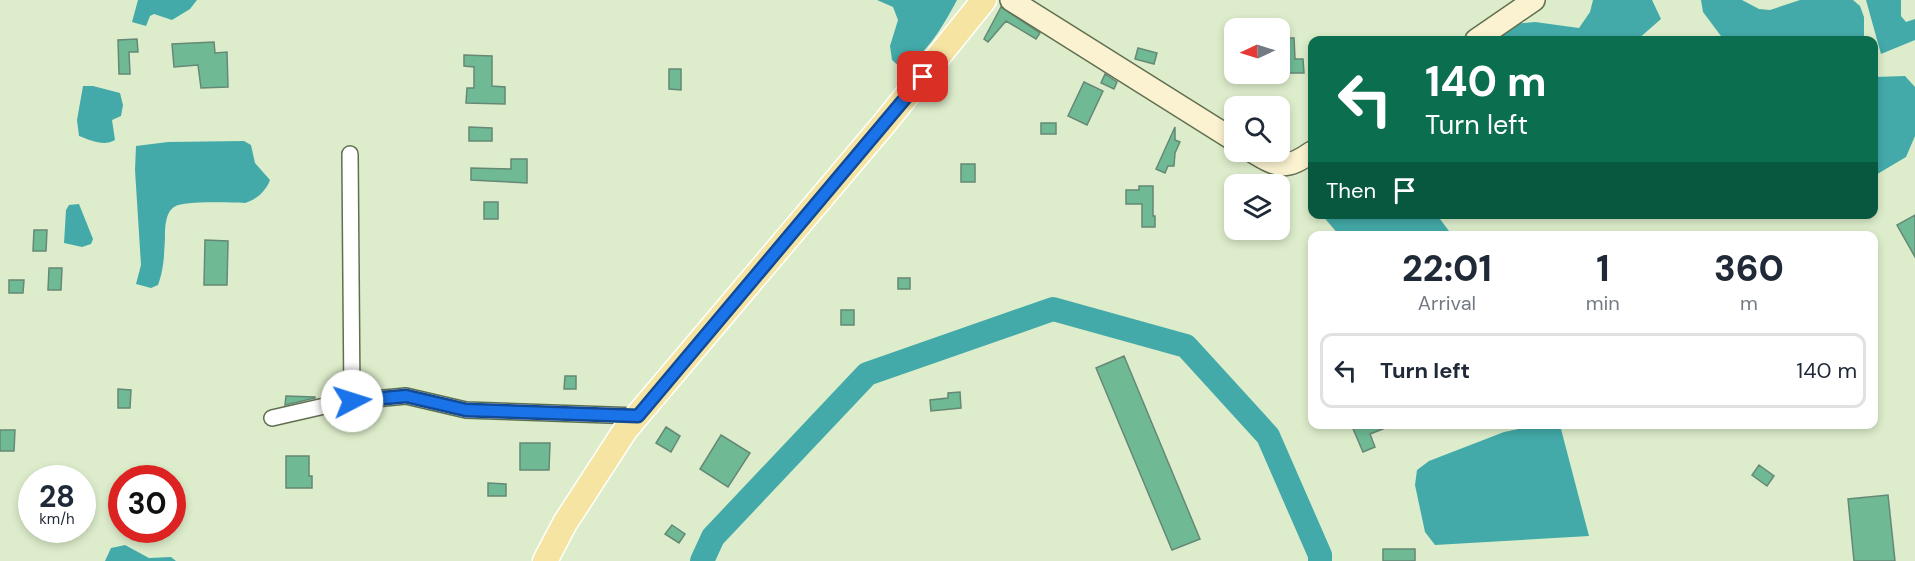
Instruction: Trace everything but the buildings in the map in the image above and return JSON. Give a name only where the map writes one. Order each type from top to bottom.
[{"type":"main road","points":[[545,561],[566,523],[627,429],[884,125],[984,0]]},
{"type":"main road","points":[[1011,0],[1224,134]]},
{"type":"main road","points":[[1482,36],[1534,0]]},
{"type":"main road","points":[[1270,162],[1283,165],[1296,163],[1308,155]]},
{"type":"street","points":[[350,154],[352,401]]},
{"type":"street","points":[[272,418],[352,401],[406,396],[466,410],[638,416]]},
{"type":"water","points":[[138,0],[197,0],[190,9],[172,20],[154,14],[150,16],[146,26],[132,22]]},
{"type":"water","points":[[877,0],[957,0],[927,47],[902,69],[892,60],[890,46],[898,20],[893,7]]},
{"type":"water","points":[[1593,0],[1652,0],[1661,19],[1642,36],[1499,36],[1503,25],[1535,22],[1579,28],[1590,12]]},
{"type":"water","points":[[1701,0],[1742,0],[1759,9],[1770,10],[1800,0],[1853,0],[1860,6],[1864,17],[1864,36],[1721,36],[1703,12]]},
{"type":"water","points":[[1866,0],[1901,0],[1901,16],[1906,22],[1915,19],[1915,40],[1881,54],[1878,36],[1876,36]]},
{"type":"water","points":[[1905,76],[1915,87],[1915,136],[1906,157],[1878,174],[1878,77]]},
{"type":"water","points":[[83,86],[93,86],[120,93],[123,105],[121,116],[112,120],[115,140],[102,143],[79,136],[77,120]]},
{"type":"water","points":[[244,141],[251,145],[255,163],[270,180],[266,188],[257,197],[245,203],[198,203],[174,207],[166,221],[163,262],[158,285],[151,288],[136,284],[141,265],[135,170],[136,146],[168,142]]},
{"type":"water","points":[[79,204],[93,239],[91,244],[82,247],[64,243],[66,210],[69,205]]},
{"type":"water","points":[[1325,219],[1440,219],[1449,231],[1336,231]]},
{"type":"water","points":[[1519,429],[1561,429],[1589,536],[1435,545],[1425,532],[1415,485],[1417,470],[1429,461],[1504,432]]},
{"type":"water","points":[[125,545],[149,558],[171,557],[176,561],[105,561],[111,548]]},
{"type":"waterway","points":[[702,561],[713,537],[867,374],[1053,309],[1186,346],[1268,436],[1320,555],[1320,561]]},
{"type":"route","points":[[352,401],[406,396],[466,410],[638,416],[923,77]]}]
